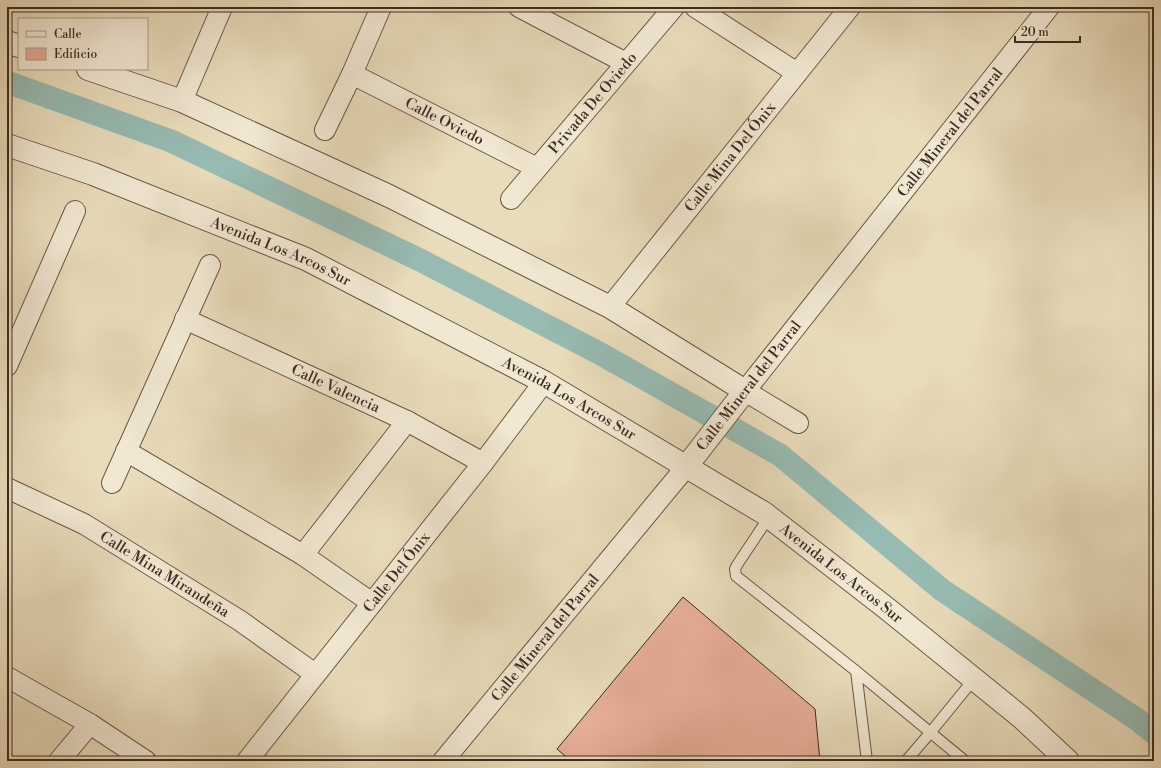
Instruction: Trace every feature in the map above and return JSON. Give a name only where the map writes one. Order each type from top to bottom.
[{"type":"street","points":[[182,101],[222,7]]},
{"type":"street","points":[[325,130],[352,74],[381,7]]},
{"type":"street","points":[[519,7],[626,63]]},
{"type":"street","name":"Privada De Oviedo","points":[[511,199],[674,7]]},
{"type":"street","points":[[696,7],[797,73]]},
{"type":"street","name":"Calle Mina Del Ónix","points":[[610,308],[850,7]]},
{"type":"street","name":"Calle Mineral del Parral","points":[[443,761],[686,467],[1050,7]]},
{"type":"street","points":[[7,42],[18,46]]},
{"type":"street","points":[[91,70],[182,101],[389,196],[610,308],[798,423]]},
{"type":"street","name":"Calle Oviedo","points":[[352,74],[537,168]]},
{"type":"street","name":"Avenida Los Arcos Sur","points":[[7,145],[93,174],[306,259],[544,382],[764,513],[1022,718],[1068,761]]},
{"type":"street","points":[[7,366],[75,211]]},
{"type":"street","points":[[112,482],[210,265]]},
{"type":"street","name":"Calle Valencia","points":[[185,319],[407,421],[483,463]]},
{"type":"street","name":"Calle Del Ónix","points":[[247,761],[483,463],[544,382]]},
{"type":"street","points":[[303,555],[407,421]]},
{"type":"street","points":[[126,451],[303,555],[372,603]]},
{"type":"street","name":"Calle Mina Mirandeña","points":[[7,488],[84,524],[239,620],[315,674]]},
{"type":"street","points":[[7,677],[90,724],[146,761]]},
{"type":"street","points":[[59,761],[90,724]]},
{"type":"lane","points":[[769,517],[736,565],[736,576],[856,671],[964,761]]},
{"type":"lane","points":[[856,671],[868,761]]},
{"type":"lane","points":[[906,761],[974,679]]},
{"type":"building","points":[[683,597],[815,709],[820,761],[571,761],[557,749]]},
{"type":"waterway","points":[[7,82],[171,141],[420,260],[599,353],[780,455],[942,590],[1138,720],[1154,733]]}]
